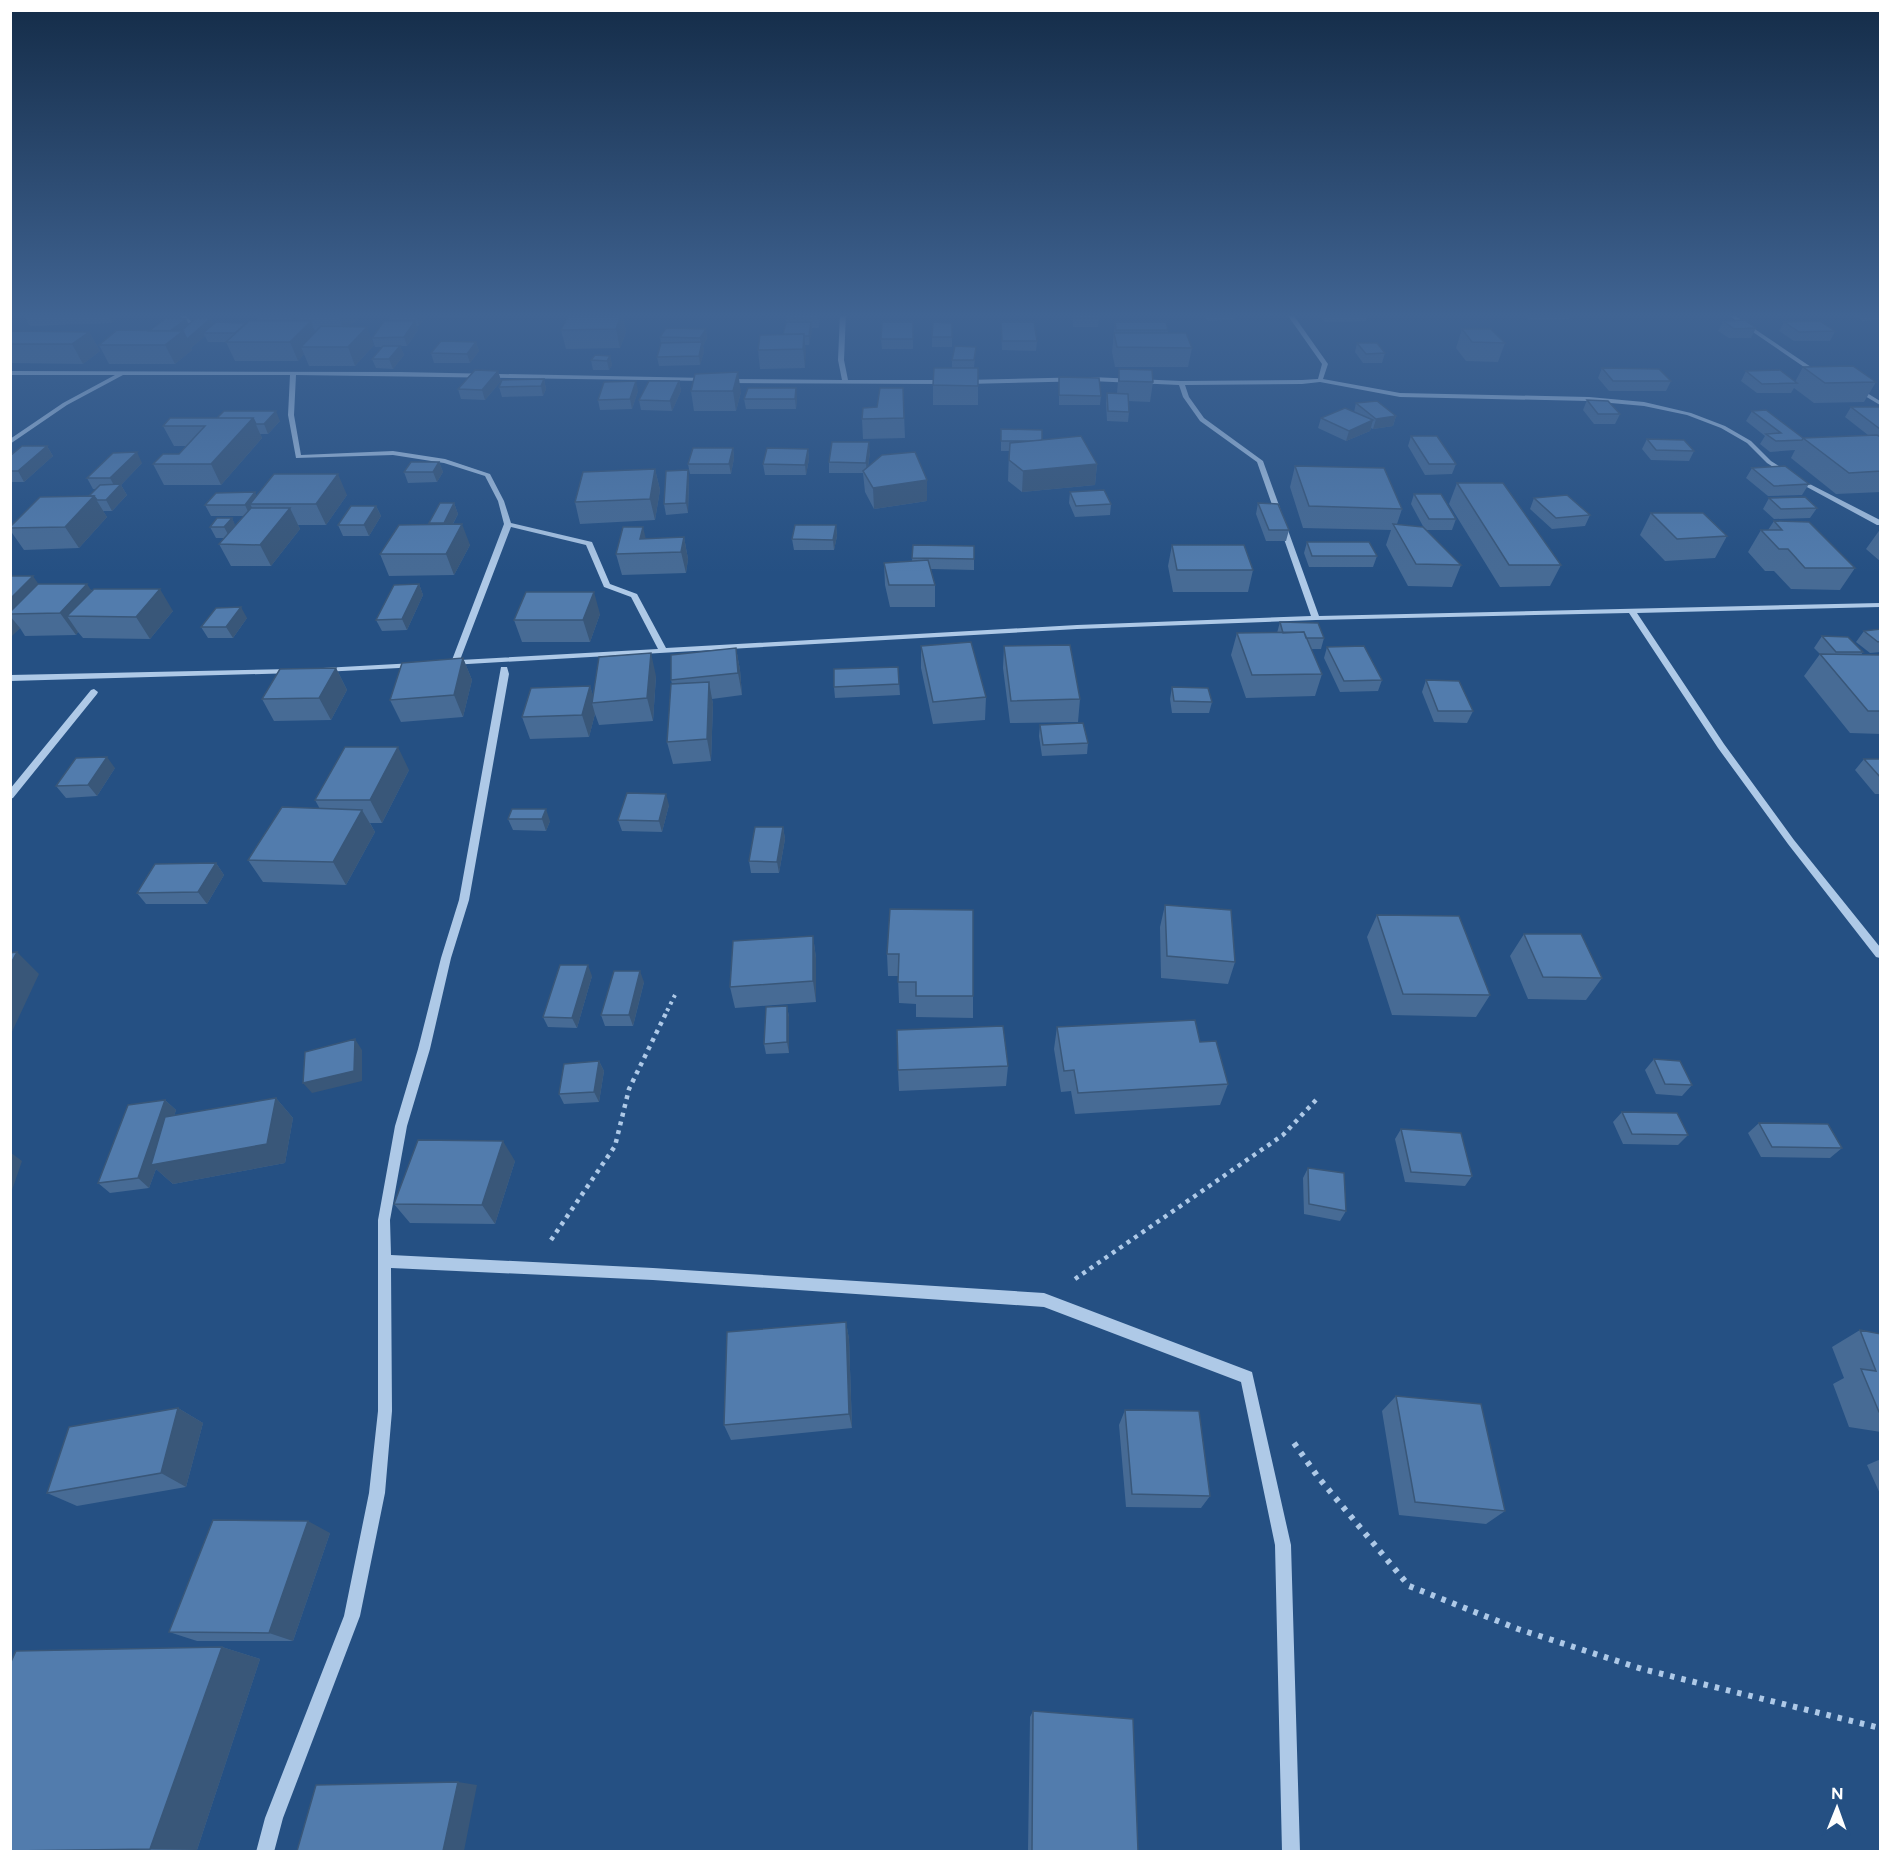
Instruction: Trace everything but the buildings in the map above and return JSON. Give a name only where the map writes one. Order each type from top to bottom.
[{"type":"street","points":[[10,442],[73,400]]},
{"type":"street","points":[[292,400],[291,415],[298,457],[393,453],[445,461],[488,475],[501,501],[508,524],[455,663]]},
{"type":"street","points":[[1186,400],[1214,432],[1242,447],[1260,461],[1316,618]]},
{"type":"street","points":[[1599,400],[1644,404],[1681,412],[1723,427],[1749,442],[1769,462],[1796,479],[1881,523]]},
{"type":"street","points":[[508,524],[589,544],[607,585],[634,596],[663,651]]},
{"type":"street","points":[[444,663],[1077,627],[1316,618],[1881,605]]},
{"type":"street","points":[[1632,612],[1720,746],[1791,842],[1881,954]]},
{"type":"street","points":[[309,670],[422,664]]},
{"type":"street","points":[[265,1851],[274,1818],[352,1616],[377,1493],[385,1411],[384,1220],[401,1126],[464,900],[505,674],[504,669]]},
{"type":"street","points":[[10,678],[297,670]]},
{"type":"street","points":[[10,796],[94,692]]},
{"type":"street","points":[[384,1261],[1044,1300],[1247,1377],[1283,1545],[1291,1851]]},
{"type":"path","points":[[532,1268],[615,1146],[629,1089],[675,995]]},
{"type":"path","points":[[1044,1300],[1283,1135],[1316,1100]]},
{"type":"path","points":[[1292,1440],[1317,1477],[1408,1586],[1518,1629],[1642,1669],[1881,1728]]}]
